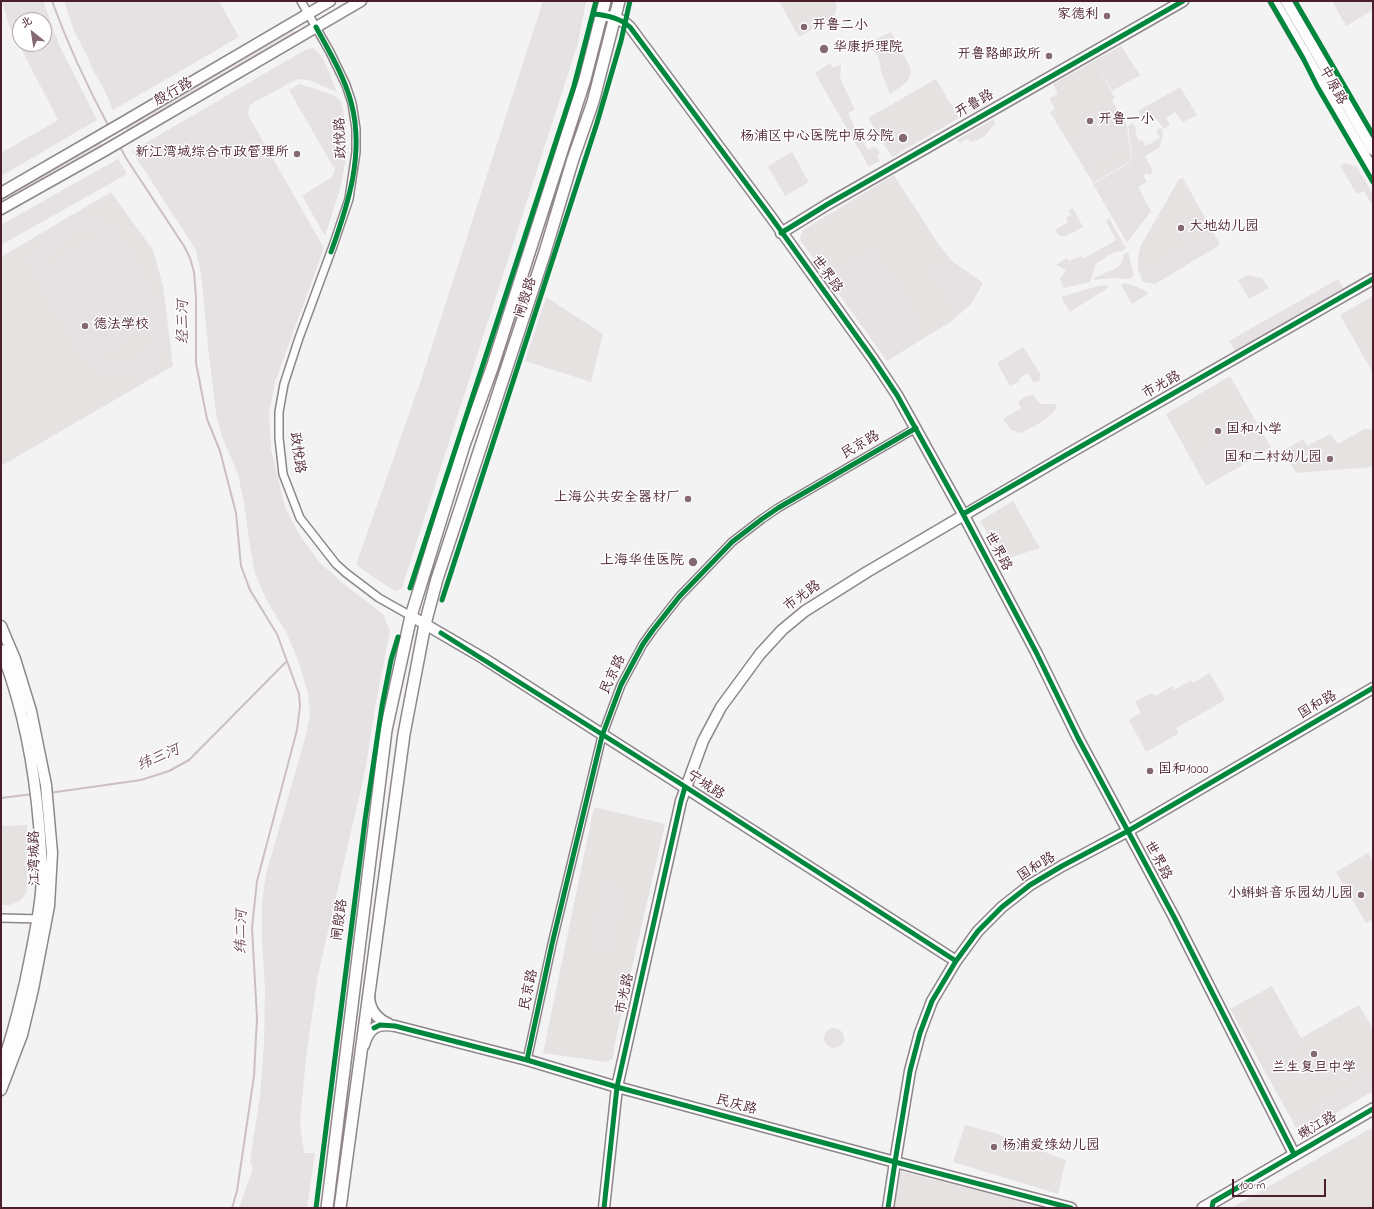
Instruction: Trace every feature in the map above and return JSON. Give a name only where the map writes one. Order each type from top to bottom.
[{"type":"main road","name":"闸殷路","points":[[327,1208],[386,730],[411,616],[464,445],[492,368],[578,101],[605,1]]},
{"type":"main road","name":"闸殷路","points":[[340,1208],[404,734],[426,624],[441,570],[529,301],[573,159],[593,102],[616,18],[619,1]]},
{"type":"main road","points":[[424,572],[432,578],[441,570]]},
{"type":"main road","points":[[398,677],[404,662],[409,660],[412,662],[415,669],[415,680]]},
{"type":"main road","name":"嫩江路","points":[[1203,1208],[1213,1205],[1294,1154],[1373,1109]]},
{"type":"street","name":"政悦路","points":[[301,1],[346,85],[352,103],[356,129],[356,152],[349,199],[284,384],[280,412],[279,438],[284,474],[300,518],[336,564],[346,574],[379,598],[411,616]]},
{"type":"street","name":"殷行路","points":[[1,192],[97,138],[330,1]]},
{"type":"street","name":"殷行路","points":[[1,209],[104,151],[361,1]]},
{"type":"street","name":"开鲁路","points":[[781,233],[837,199],[1183,1]]},
{"type":"street","name":"中原路","points":[[1274,1],[1373,170]]},
{"type":"street","name":"中原路","points":[[1286,1],[1373,150]]},
{"type":"street","name":"世界路","points":[[602,15],[616,18],[630,27],[705,126],[873,359],[897,395],[963,514],[1036,652],[1078,738],[1167,904],[1294,1154]]},
{"type":"street","name":"市光路","points":[[604,1208],[617,1087],[681,801],[703,741],[721,707],[760,654],[782,630],[805,611],[827,597],[963,514],[1373,278]]},
{"type":"street","name":"民京路","points":[[527,1060],[552,943],[602,736],[621,685],[650,634],[679,597],[732,542],[778,508],[916,428]]},
{"type":"street","name":"宁城路","points":[[411,616],[483,658],[602,736],[685,787],[956,961]]},
{"type":"street","name":"江湾城路","points":[[1,626],[31,711],[43,804],[52,853],[51,894],[31,955],[10,1043],[1,1067]]},
{"type":"street","name":"江湾城路","points":[[1,650],[12,680],[41,785]]},
{"type":"street","name":"国和路","points":[[888,1208],[894,1162],[910,1071],[920,1033],[932,1001],[956,961],[978,931],[1002,907],[1030,886],[1062,866],[1128,831],[1373,688]]},
{"type":"street","points":[[1,918],[42,919]]},
{"type":"street","name":"江湾城路","points":[[1,1090],[26,1021],[42,950],[42,919]]},
{"type":"street","name":"民庆路","points":[[369,994],[371,1008],[376,1016],[395,1026],[527,1060],[617,1087],[894,1162],[1071,1208]]},
{"type":"street","name":"民庆路","points":[[362,1054],[366,1039],[372,1029],[380,1025],[395,1026]]},
{"type":"shaded area","points":[[2,1],[43,1],[47,12],[12,12],[12,31]]},
{"type":"shaded area","points":[[64,1],[219,1],[239,37],[113,110],[105,91],[74,31]]},
{"type":"shaded area","points":[[543,1],[586,1],[578,43],[402,588],[396,591],[356,565],[422,377]]},
{"type":"shaded area","name":"开鲁二小","points":[[779,1],[835,1],[837,8],[833,18],[799,37]]},
{"type":"shaded area","points":[[1332,1],[1373,1],[1373,10],[1346,26]]},
{"type":"shaded area","points":[[52,25],[60,47],[97,120],[1,176],[1,153],[58,120],[23,52],[52,52]]},
{"type":"shaded area","points":[[293,29],[295,33],[128,132],[124,127]]},
{"type":"shaded area","points":[[891,32],[910,67],[910,76],[902,86],[890,94],[876,53],[867,47],[866,44]]},
{"type":"shaded area","points":[[1121,46],[1140,75],[1112,91],[1094,61]]},
{"type":"shaded area","points":[[313,48],[321,56],[337,92],[309,80],[298,79],[254,102],[249,107],[248,115],[324,248],[275,382],[269,413],[271,449],[285,507],[300,536],[319,562],[345,585],[383,614],[390,631],[376,702],[365,771],[318,975],[306,1057],[300,1123],[304,1153],[315,1153],[307,1208],[239,1208],[253,1168],[250,1161],[260,1096],[264,1044],[265,990],[262,941],[262,903],[266,874],[306,735],[310,715],[308,693],[298,660],[286,632],[268,603],[255,574],[238,474],[223,439],[217,419],[201,273],[196,250],[132,151],[305,50]]},
{"type":"shaded area","name":"开鲁一小","points":[[1094,61],[1115,98],[1112,100],[1127,126],[1131,161],[1093,183],[1050,112],[1055,109],[1049,98],[1058,94],[1053,84]]},
{"type":"shaded area","points":[[830,63],[833,68],[841,64],[840,78],[855,110],[848,113],[855,128],[868,150],[876,147],[880,153],[877,156],[880,161],[869,167],[815,73]]},
{"type":"shaded area","name":"杨浦区中心医院中原分院","points":[[936,79],[959,118],[892,157],[868,118]]},
{"type":"shaded area","points":[[299,84],[326,92],[336,97],[339,99],[343,107],[346,133],[345,163],[339,192],[325,236],[302,196],[332,177],[335,170],[289,90]]},
{"type":"shaded area","points":[[1180,87],[1197,115],[1183,122],[1175,112],[1166,118],[1170,125],[1164,129],[1153,115],[1144,122],[1138,111]]},
{"type":"shaded area","points":[[1120,116],[1125,126],[1128,140],[1092,162],[1079,140]]},
{"type":"shaded area","points":[[994,119],[995,123],[982,138],[970,142],[968,138],[960,143],[957,140]]},
{"type":"shaded area","points":[[1133,123],[1137,131],[1135,133],[1139,141],[1142,140],[1146,146],[1160,138],[1156,131],[1161,128],[1163,135],[1159,148],[1145,156],[1153,171],[1150,175],[1147,173],[1143,176],[1147,182],[1138,187],[1151,211],[1127,243],[1093,184],[1131,162],[1132,155],[1128,126]]},
{"type":"shaded area","points":[[100,142],[103,147],[1,205],[1,198]]},
{"type":"shaded area","points":[[792,152],[809,182],[785,196],[768,166]]},
{"type":"shaded area","points":[[118,159],[127,174],[1,245],[1,225]]},
{"type":"shaded area","points":[[1345,163],[1356,166],[1373,194],[1373,202],[1371,203],[1364,191],[1357,194],[1340,166]]},
{"type":"shaded area","points":[[894,175],[937,242],[952,261],[983,283],[972,303],[952,321],[887,361],[801,241],[800,237],[803,230]]},
{"type":"shaded area","name":"大地幼儿园","points":[[1183,178],[1220,245],[1154,284],[1143,282],[1138,270],[1140,247],[1179,179]]},
{"type":"shaded area","name":"德法学校","points":[[111,192],[153,250],[163,286],[173,366],[1,466],[1,257]]},
{"type":"shaded area","points":[[1073,208],[1083,227],[1065,236],[1060,236],[1055,230],[1068,222],[1066,218],[1071,215],[1068,211]]},
{"type":"shaded area","points":[[82,218],[104,225],[115,233],[160,310],[165,330],[161,349],[153,361],[138,372],[120,375],[112,374],[103,372],[88,361],[80,350],[30,259],[37,253],[47,234],[56,227]],"holes":[[[82,229],[93,230],[99,233],[110,243],[153,319],[155,332],[153,343],[148,352],[140,359],[131,363],[120,365],[109,362],[97,356],[48,272],[51,248],[60,237],[66,233]]]},
{"type":"shaded area","points":[[1109,218],[1126,248],[1121,252],[1114,252],[1095,264],[1090,282],[1064,288],[1060,279],[1066,270],[1056,265],[1067,258],[1069,261],[1081,256],[1083,259],[1116,240],[1106,221]]},
{"type":"shaded area","points":[[1214,234],[1220,244],[1155,284],[1144,280],[1142,275],[1163,264],[1162,262],[1170,258],[1168,256],[1180,249],[1183,252]]},
{"type":"shaded area","points":[[101,238],[149,324],[100,352],[52,266]]},
{"type":"shaded area","points":[[873,252],[920,325],[916,329],[918,334],[890,352],[838,276],[842,273],[841,272]]},
{"type":"shaded area","points":[[1128,252],[1134,275],[1130,279],[1112,278],[1094,280],[1095,277],[1119,266],[1123,255]]},
{"type":"shaded area","points":[[947,264],[975,286],[970,296],[957,308],[933,271]]},
{"type":"shaded area","points":[[1248,275],[1262,278],[1269,288],[1249,299],[1238,280]]},
{"type":"shaded area","points":[[1338,279],[1343,288],[1235,351],[1229,341]]},
{"type":"shaded area","points":[[1123,283],[1140,288],[1148,294],[1132,304],[1121,285]]},
{"type":"shaded area","points":[[1106,285],[1109,287],[1070,312],[1061,297],[1098,286]]},
{"type":"shaded area","points":[[1373,296],[1373,373],[1340,315]]},
{"type":"shaded area","points":[[546,297],[603,334],[591,382],[525,361]]},
{"type":"shaded area","points":[[1023,347],[1040,374],[1040,380],[1034,383],[1028,373],[1019,379],[1020,381],[1010,386],[997,363]]},
{"type":"shaded area","name":"国和小学","points":[[1230,376],[1271,448],[1206,486],[1166,414]]},
{"type":"shaded area","points":[[1031,395],[1034,396],[1040,404],[1055,404],[1057,407],[1047,418],[1021,433],[1011,430],[1003,419],[1021,408],[1018,402]]},
{"type":"shaded area","points":[[1252,424],[1261,437],[1263,443],[1263,448],[1259,454],[1219,477],[1209,476],[1205,473],[1202,460],[1207,451]]},
{"type":"shaded area","name":"国和二村幼儿园","points":[[1364,429],[1373,429],[1373,467],[1296,473],[1283,451],[1303,439],[1307,446],[1331,434],[1338,444]]},
{"type":"shaded area","points":[[1013,501],[1040,548],[1003,560],[980,521]]},
{"type":"shaded area","points":[[1210,673],[1225,700],[1176,728],[1178,734],[1146,752],[1129,720],[1141,713],[1135,702],[1152,693],[1155,696],[1172,686],[1174,690],[1191,680],[1193,683]]},
{"type":"shaded area","points":[[594,807],[665,824],[617,1033],[613,1057],[606,1062],[543,1053]]},
{"type":"shaded area","points":[[27,825],[27,891],[18,902],[9,905],[1,905],[1,826]]},
{"type":"shaded area","name":"小蝌蚪音乐园幼儿园","points":[[1368,853],[1373,862],[1373,919],[1366,923],[1336,872]]},
{"type":"shaded area","points":[[608,886],[622,889],[616,916],[601,912],[605,889]]},
{"type":"shaded area","points":[[601,918],[615,922],[609,948],[597,945],[594,941]]},
{"type":"shaded area","name":"兰生复旦中学","points":[[1272,986],[1301,1038],[1359,1005],[1373,1029],[1373,1075],[1293,1122],[1230,1009]]},
{"type":"shaded area","points":[[1270,1001],[1275,1013],[1254,1025],[1249,1012]]},
{"type":"shaded area","points":[[1279,1012],[1297,1047],[1271,1060],[1254,1026]]},
{"type":"shaded area","points":[[834,1028],[841,1031],[844,1038],[841,1045],[834,1048],[827,1045],[824,1038],[827,1031]]},
{"type":"shaded area","points":[[1292,1051],[1298,1063],[1283,1070],[1277,1059]]},
{"type":"shaded area","points":[[1373,1075],[1373,1091],[1312,1127],[1304,1130],[1295,1127],[1293,1122]]},
{"type":"shaded area","name":"杨浦爱绿幼儿园","points":[[965,1125],[995,1133],[1066,1160],[1058,1194],[953,1162]]},
{"type":"shaded area","points":[[1373,1127],[1373,1208],[1231,1208],[1331,1151]]},
{"type":"shaded area","points":[[899,1171],[1048,1208],[893,1208]]},
{"type":"waterway","name":"经三河","points":[[52,1],[78,65],[109,127]]},
{"type":"waterway","name":"经三河","points":[[119,145],[184,246],[190,258],[194,272],[196,298],[196,363],[207,419],[220,451],[236,513],[241,566],[250,590],[277,634],[299,694],[300,706],[297,730],[257,881],[252,928],[257,1018],[254,1076],[237,1191],[232,1208]]},
{"type":"waterway","name":"纬三河","points":[[49,793],[141,780],[169,771],[189,760],[286,662]]},
{"type":"waterway","name":"纬三河","points":[[1,798],[33,794]]},
{"type":"cycle path","points":[[410,588],[574,86],[596,1]]},
{"type":"cycle path","points":[[442,600],[597,123],[621,41],[630,1]]},
{"type":"cycle path","points":[[781,233],[828,204],[1183,1]]},
{"type":"cycle path","points":[[1270,1],[1373,182]]},
{"type":"cycle path","points":[[1295,1],[1373,135]]},
{"type":"cycle path","points":[[593,14],[603,15],[622,21],[630,27],[771,217],[873,359],[897,395],[963,514],[1036,652],[1078,738],[1174,917],[1294,1154]]},
{"type":"cycle path","points":[[316,27],[336,64],[348,92],[355,121],[356,140],[353,178],[343,216],[331,252]]},
{"type":"cycle path","points":[[963,514],[1373,279]]},
{"type":"cycle path","points":[[527,1060],[552,944],[602,736],[621,685],[643,644],[679,597],[732,542],[778,508],[916,428]]},
{"type":"cycle path","points":[[441,633],[681,784],[956,961]]},
{"type":"cycle path","points":[[316,1208],[365,820],[382,706],[391,660],[398,637]]},
{"type":"cycle path","points":[[888,1208],[910,1071],[920,1033],[932,1001],[956,961],[978,931],[1002,907],[1030,885],[1128,831],[1373,688]]},
{"type":"cycle path","points":[[604,1208],[617,1087],[685,787]]},
{"type":"cycle path","points":[[374,1028],[380,1025],[395,1026],[527,1060],[617,1087],[1071,1208]]},
{"type":"cycle path","points":[[1212,1208],[1213,1202],[1373,1109]]},
{"type":"place","name":"家德利","points":[[1107,16]]},
{"type":"place","name":"开鲁二小","points":[[804,27]]},
{"type":"place","name":"华康护理院","points":[[824,49]]},
{"type":"place","name":"开鲁路邮政所","points":[[1049,56]]},
{"type":"place","name":"开鲁一小","points":[[1090,121]]},
{"type":"place","name":"杨浦区中心医院中原分院","points":[[903,138]]},
{"type":"place","name":"新江湾城综合市政管理所","points":[[297,154]]},
{"type":"place","name":"大地幼儿园","points":[[1181,228]]},
{"type":"place","name":"德法学校","points":[[85,326]]},
{"type":"place","name":"国和小学","points":[[1218,431]]},
{"type":"place","name":"国和二村幼儿园","points":[[1330,459]]},
{"type":"place","name":"上海公共安全器材厂","points":[[688,499]]},
{"type":"place","name":"上海华佳医院","points":[[693,562]]},
{"type":"place","name":"国和1000","points":[[1150,771]]},
{"type":"place","name":"小蝌蚪音乐园幼儿园","points":[[1361,895]]},
{"type":"place","name":"兰生复旦中学","points":[[1314,1054]]},
{"type":"place","name":"杨浦爱绿幼儿园","points":[[994,1147]]},
{"type":"water label","name":"纬二河","points":[[243,932]]}]
